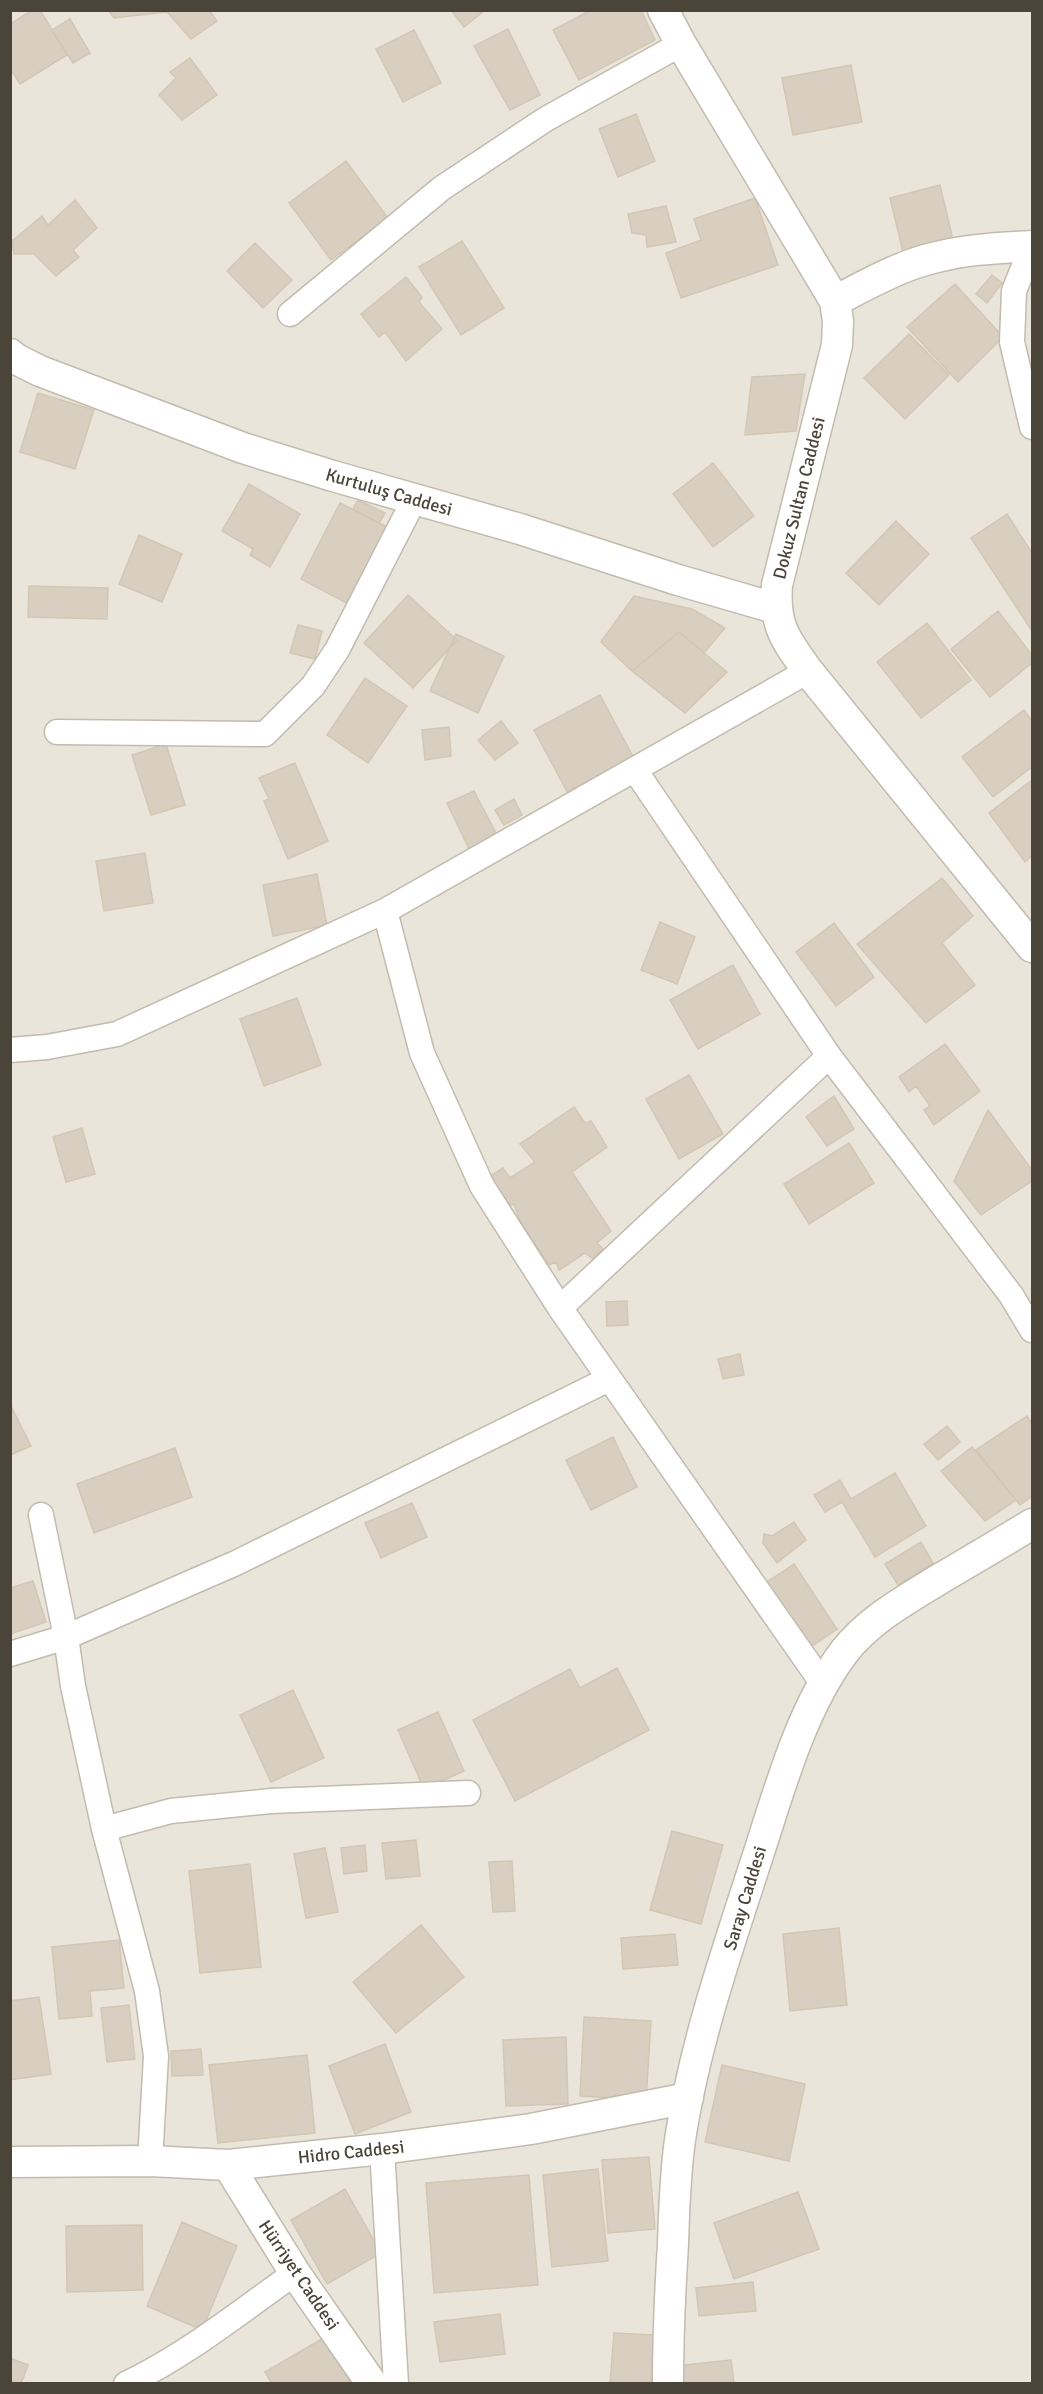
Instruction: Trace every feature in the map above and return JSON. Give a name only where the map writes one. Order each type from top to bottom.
[{"type":"street","name":"Dokuz Sultan Caddesi","points":[[663,10],[681,44],[836,301],[837,345],[777,585],[775,608],[780,627],[789,645],[808,671],[1032,947]]},
{"type":"street","points":[[290,314],[442,188],[546,119],[681,44]]},
{"type":"street","points":[[836,301],[892,272],[935,257],[969,250],[1032,246],[1014,291],[1012,342],[1032,426]]},
{"type":"street","name":"Kurtuluş Caddesi","points":[[12,358],[84,388],[243,448],[414,500],[520,529],[678,580],[775,608]]},
{"type":"street","points":[[57,732],[265,734],[313,686],[337,650],[414,500]]},
{"type":"street","points":[[10,1050],[47,1047],[117,1034],[385,911],[808,671]]},
{"type":"street","points":[[635,770],[829,1056],[1011,1295],[1032,1330]]},
{"type":"street","points":[[385,911],[422,1053],[482,1186],[560,1308],[823,1684]]},
{"type":"street","points":[[560,1308],[829,1056]]},
{"type":"street","points":[[10,1654],[66,1637],[246,1558],[609,1379]]},
{"type":"street","points":[[41,1515],[66,1637],[73,1686],[104,1829],[147,1991],[156,2056],[150,2161]]},
{"type":"street","name":"Saray Caddesi","points":[[668,2384],[675,2189],[680,2141],[688,2098],[733,1934],[777,1796],[823,1684],[844,1652],[863,1630],[891,1609],[1032,1524]]},
{"type":"street","points":[[104,1829],[171,1811],[260,1802],[468,1793]]},
{"type":"street","name":"Hidro Caddesi","points":[[10,2162],[150,2161],[228,2165],[382,2150],[531,2129],[688,2098]]},
{"type":"street","points":[[382,2150],[396,2384]]},
{"type":"street","name":"Hürriyet Caddesi","points":[[228,2165],[295,2273],[372,2384]]},
{"type":"street","points":[[126,2384],[200,2340],[295,2273]]},
{"type":"shaded area","points":[[11,11],[1032,11],[1032,2383],[11,2383]]},
{"type":"building","points":[[33,10],[40,10],[67,55],[20,84],[10,68],[10,24]]},
{"type":"building","points":[[108,10],[209,10],[217,21],[191,39],[167,12],[114,18]]},
{"type":"building","points":[[451,10],[485,10],[464,27]]},
{"type":"building","points":[[591,10],[641,10],[655,40],[579,80],[553,30]]},
{"type":"building","points":[[70,19],[90,53],[73,63],[52,30]]},
{"type":"building","points":[[508,29],[540,95],[510,110],[474,46]]},
{"type":"building","points":[[414,30],[441,83],[403,102],[376,49]]},
{"type":"building","points":[[190,58],[217,95],[182,120],[159,95],[176,78],[170,72]]},
{"type":"building","points":[[851,65],[862,122],[793,135],[782,78]]},
{"type":"building","points":[[636,114],[655,161],[618,177],[599,129]]},
{"type":"building","points":[[346,161],[388,218],[331,260],[289,203]]},
{"type":"building","points":[[940,185],[953,240],[903,252],[890,198]]},
{"type":"building","points":[[755,198],[778,265],[681,298],[666,253],[701,240],[694,219]]},
{"type":"building","points":[[75,200],[97,228],[73,250],[79,257],[56,276],[34,254],[14,254],[12,241],[42,216],[48,225]]},
{"type":"building","points":[[666,206],[676,242],[647,247],[646,235],[632,233],[628,214]]},
{"type":"building","points":[[462,241],[504,308],[461,335],[419,267]]},
{"type":"building","points":[[255,243],[292,280],[263,308],[227,271]]},
{"type":"building","points":[[992,275],[1002,283],[987,303],[976,294]]},
{"type":"building","points":[[406,277],[422,297],[419,302],[442,329],[406,361],[385,332],[379,337],[361,314]]},
{"type":"building","points":[[955,284],[1003,337],[958,382],[907,327]]},
{"type":"building","points":[[909,334],[949,375],[905,419],[864,378]]},
{"type":"building","points":[[805,374],[796,431],[745,435],[752,377]]},
{"type":"building","points":[[38,393],[94,410],[75,469],[20,452]]},
{"type":"building","points":[[713,463],[754,516],[713,547],[673,494]]},
{"type":"building","points":[[249,484],[300,514],[270,567],[250,555],[253,549],[222,531]]},
{"type":"building","points":[[358,500],[385,513],[379,523],[353,509]]},
{"type":"building","points":[[340,503],[393,530],[354,607],[301,579]]},
{"type":"building","points":[[1007,514],[1032,553],[1032,631],[971,538]]},
{"type":"building","points":[[896,521],[929,554],[879,605],[846,573]]},
{"type":"building","points":[[139,535],[182,554],[162,602],[119,584]]},
{"type":"building","points":[[29,586],[108,588],[107,619],[28,617]]},
{"type":"building","points":[[408,595],[457,640],[413,688],[364,643]]},
{"type":"building","points":[[634,596],[692,609],[725,628],[704,653],[679,632],[632,671],[601,642]]},
{"type":"building","points":[[998,611],[1032,655],[1032,663],[990,697],[951,649]]},
{"type":"building","points":[[927,623],[971,680],[921,718],[877,662]]},
{"type":"building","points":[[298,625],[322,631],[315,659],[290,653]]},
{"type":"building","points":[[679,632],[727,672],[685,713],[632,671]]},
{"type":"building","points":[[456,634],[504,656],[478,713],[430,691]]},
{"type":"building","points":[[365,678],[407,706],[368,763],[327,735]]},
{"type":"building","points":[[600,695],[636,762],[570,797],[534,730]]},
{"type":"building","points":[[1024,710],[1032,721],[1032,767],[993,797],[962,757]]},
{"type":"building","points":[[501,721],[518,743],[495,760],[478,740]]},
{"type":"building","points":[[449,727],[451,756],[425,760],[422,730]]},
{"type":"building","points":[[166,744],[185,805],[151,815],[132,755]]},
{"type":"building","points":[[295,763],[328,841],[288,859],[264,801],[269,799],[259,778]]},
{"type":"building","points":[[1032,780],[1032,856],[1025,862],[989,813]]},
{"type":"building","points":[[474,791],[496,833],[470,851],[447,803]]},
{"type":"building","points":[[514,799],[522,815],[504,825],[495,810]]},
{"type":"building","points":[[145,853],[153,903],[104,911],[96,861]]},
{"type":"building","points":[[317,874],[327,925],[273,936],[263,885]]},
{"type":"building","points":[[942,878],[973,916],[942,943],[975,985],[926,1023],[857,944]]},
{"type":"building","points":[[660,922],[695,937],[677,984],[641,970]]},
{"type":"building","points":[[834,923],[874,977],[836,1006],[796,952]]},
{"type":"building","points":[[733,965],[760,1014],[698,1049],[670,1000]]},
{"type":"building","points":[[297,998],[321,1065],[264,1086],[240,1019]]},
{"type":"building","points":[[945,1044],[980,1091],[934,1125],[924,1110],[930,1106],[916,1086],[909,1092],[899,1077]]},
{"type":"building","points":[[689,1075],[723,1134],[679,1159],[646,1099]]},
{"type":"building","points":[[834,1096],[854,1129],[827,1146],[806,1117]]},
{"type":"building","points":[[574,1107],[585,1123],[591,1121],[607,1147],[572,1172],[611,1231],[597,1243],[603,1249],[593,1259],[585,1253],[559,1270],[556,1262],[549,1265],[521,1223],[514,1204],[508,1206],[489,1177],[503,1168],[510,1178],[535,1162],[520,1144]]},
{"type":"building","points":[[988,1110],[1032,1170],[1032,1181],[981,1215],[954,1181]]},
{"type":"building","points":[[82,1128],[95,1174],[66,1182],[53,1137]]},
{"type":"building","points":[[849,1143],[874,1183],[809,1224],[784,1184]]},
{"type":"building","points":[[627,1301],[628,1325],[607,1326],[606,1302]]},
{"type":"building","points":[[740,1354],[744,1375],[723,1379],[718,1359]]},
{"type":"building","points":[[10,1404],[31,1446],[10,1455]]},
{"type":"building","points":[[1027,1416],[1032,1424],[1032,1496],[1020,1505],[976,1450]]},
{"type":"building","points":[[947,1426],[960,1442],[938,1460],[924,1444]]},
{"type":"building","points":[[613,1437],[637,1487],[591,1510],[566,1460]]},
{"type":"building","points":[[972,1447],[1016,1500],[985,1521],[941,1471]]},
{"type":"building","points":[[175,1448],[192,1497],[94,1533],[77,1484]]},
{"type":"building","points":[[895,1473],[926,1526],[875,1557],[842,1502],[825,1512],[814,1495],[840,1480],[851,1499]]},
{"type":"building","points":[[412,1503],[427,1537],[381,1558],[365,1523]]},
{"type":"building","points":[[794,1522],[806,1540],[777,1563],[763,1543],[764,1534],[772,1536]]},
{"type":"building","points":[[921,1542],[933,1563],[898,1585],[885,1564]]},
{"type":"building","points":[[794,1564],[837,1629],[805,1651],[761,1586]]},
{"type":"building","points":[[33,1581],[46,1622],[10,1634],[10,1588]]},
{"type":"building","points":[[617,1668],[649,1730],[515,1801],[473,1720],[570,1669],[580,1688]]},
{"type":"building","points":[[293,1690],[324,1758],[271,1782],[240,1715]]},
{"type":"building","points":[[438,1712],[464,1771],[424,1789],[398,1730]]},
{"type":"building","points":[[672,1831],[723,1845],[701,1924],[650,1910]]},
{"type":"building","points":[[416,1840],[420,1876],[386,1879],[382,1843]]},
{"type":"building","points":[[365,1845],[367,1871],[344,1874],[341,1848]]},
{"type":"building","points":[[325,1848],[338,1912],[306,1918],[294,1854]]},
{"type":"building","points":[[512,1861],[515,1911],[493,1912],[489,1862]]},
{"type":"building","points":[[250,1864],[261,1967],[200,1973],[189,1871]]},
{"type":"building","points":[[421,1925],[464,1977],[396,2033],[353,1982]]},
{"type":"building","points":[[839,1928],[847,2005],[790,2011],[783,1934]]},
{"type":"building","points":[[675,1934],[678,1965],[623,1969],[621,1938]]},
{"type":"building","points":[[119,1940],[124,1988],[90,1991],[92,2016],[59,2019],[52,1947]]},
{"type":"building","points":[[39,1997],[51,2074],[10,2080],[10,2001]]},
{"type":"building","points":[[129,2005],[135,2059],[107,2062],[101,2008]]},
{"type":"building","points":[[584,2017],[651,2021],[646,2100],[580,2096]]},
{"type":"building","points":[[566,2037],[568,2104],[506,2106],[503,2040]]},
{"type":"building","points":[[385,2044],[411,2112],[355,2134],[329,2066]]},
{"type":"building","points":[[201,2049],[203,2075],[172,2076],[171,2051]]},
{"type":"building","points":[[307,2055],[315,2133],[218,2143],[209,2065]]},
{"type":"building","points":[[722,2065],[805,2084],[789,2161],[705,2142]]},
{"type":"building","points":[[649,2157],[655,2229],[608,2233],[602,2160]]},
{"type":"building","points":[[598,2169],[608,2261],[552,2267],[543,2175]]},
{"type":"building","points":[[529,2175],[538,2285],[434,2293],[426,2183]]},
{"type":"building","points":[[345,2189],[381,2253],[327,2284],[291,2220]]},
{"type":"building","points":[[798,2192],[819,2249],[734,2279],[714,2223]]},
{"type":"building","points":[[182,2222],[237,2246],[202,2330],[147,2306]]},
{"type":"building","points":[[142,2225],[143,2290],[67,2292],[66,2226]]},
{"type":"building","points":[[753,2282],[756,2311],[699,2316],[696,2288]]},
{"type":"building","points":[[500,2314],[505,2354],[440,2362],[434,2322]]},
{"type":"building","points":[[614,2333],[654,2335],[651,2384],[610,2384]]},
{"type":"building","points":[[325,2337],[351,2384],[272,2384],[265,2372]]},
{"type":"building","points":[[10,2358],[28,2365],[21,2384],[10,2384]]},
{"type":"building","points":[[731,2360],[734,2384],[677,2384],[675,2366]]}]
